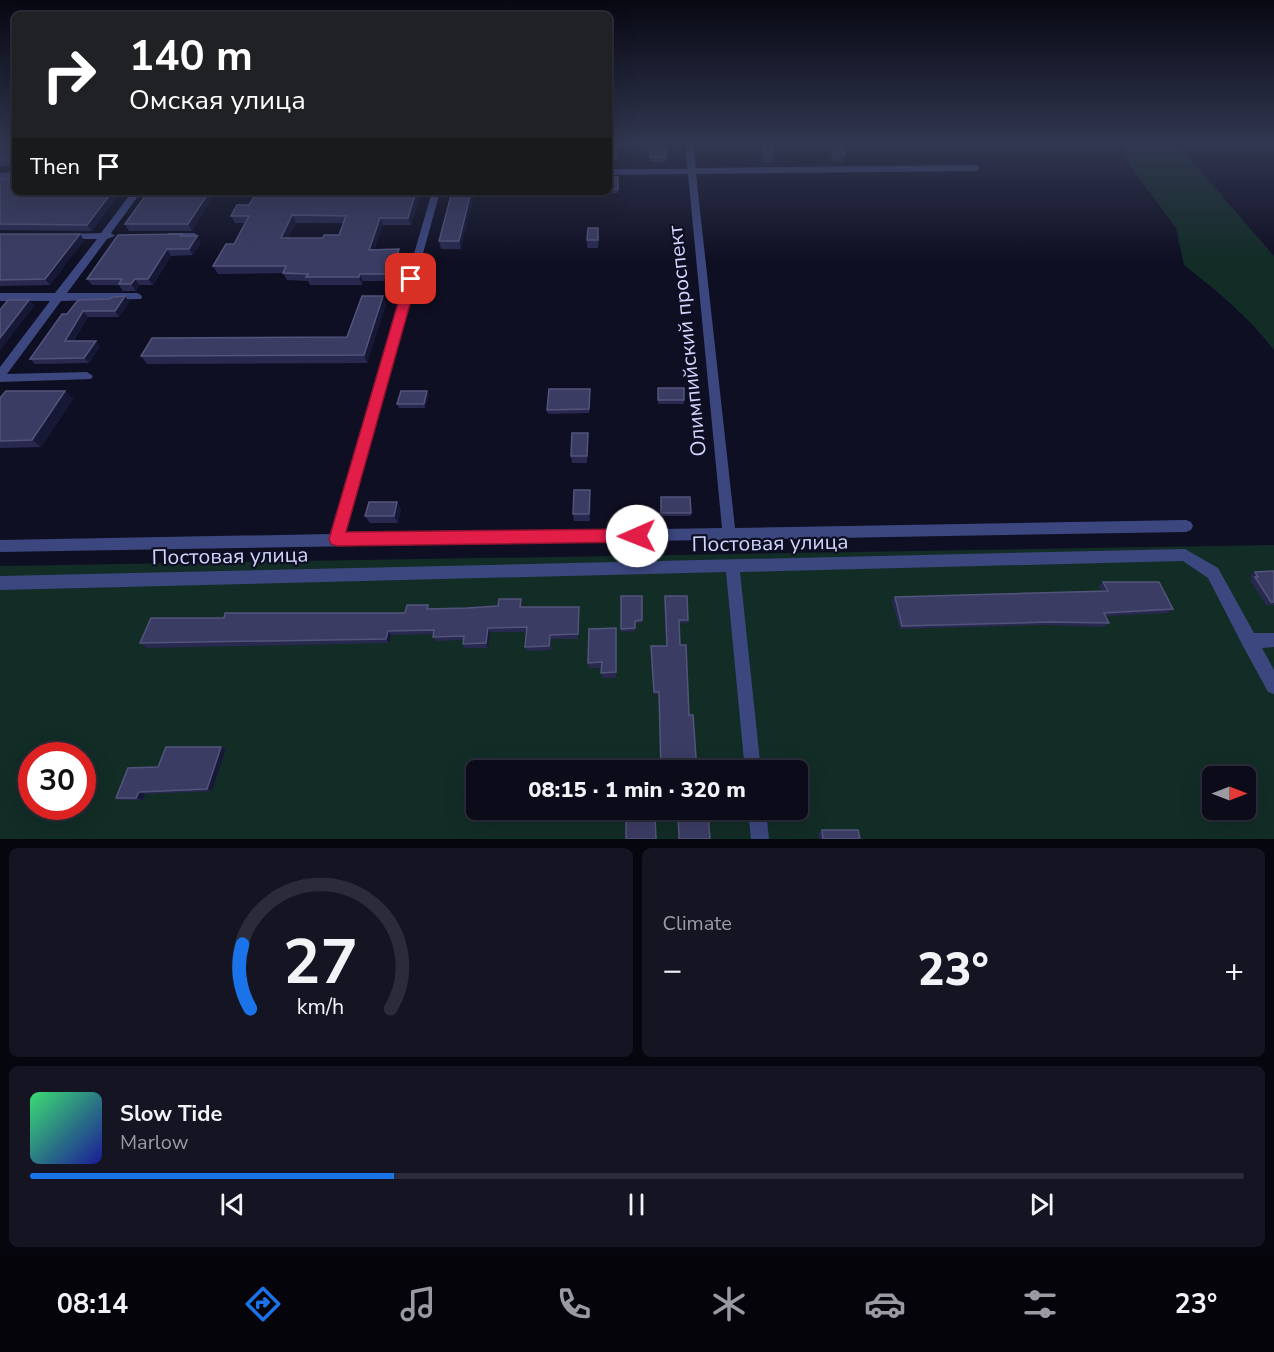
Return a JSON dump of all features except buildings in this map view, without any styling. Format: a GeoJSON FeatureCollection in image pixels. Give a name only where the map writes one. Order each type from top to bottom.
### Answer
{"type":"FeatureCollection","features":[{"type":"Feature","properties":{"kind":"street","name":"Олимпийский проспект"},"geometry":{"type":"LineString","coordinates":[[693,182],[729,534]]}},
{"type":"Feature","properties":{"kind":"street"},"geometry":{"type":"LineString","coordinates":[[0,376],[58,298],[110,236],[135,195]]}},
{"type":"Feature","properties":{"kind":"street"},"geometry":{"type":"LineString","coordinates":[[337,539],[435,195]]}},
{"type":"Feature","properties":{"kind":"street"},"geometry":{"type":"LineString","coordinates":[[58,236],[110,236]]}},
{"type":"Feature","properties":{"kind":"street"},"geometry":{"type":"LineString","coordinates":[[160,236],[194,236]]}},
{"type":"Feature","properties":{"kind":"street"},"geometry":{"type":"LineString","coordinates":[[0,297],[137,297]]}},
{"type":"Feature","properties":{"kind":"street"},"geometry":{"type":"LineString","coordinates":[[0,376],[87,376]]}},
{"type":"Feature","properties":{"kind":"street","name":"Постовая улица"},"geometry":{"type":"LineString","coordinates":[[0,546],[1186,526]]}},
{"type":"Feature","properties":{"kind":"street","name":"Постовая улица"},"geometry":{"type":"LineString","coordinates":[[0,583],[1185,555],[1213,573],[1248,641]]}},
{"type":"Feature","properties":{"kind":"street"},"geometry":{"type":"LineString","coordinates":[[732,565],[752,760]]}},
{"type":"Feature","properties":{"kind":"street"},"geometry":{"type":"LineString","coordinates":[[1274,640],[1248,641],[1274,686]]}},
{"type":"Feature","properties":{"kind":"street"},"geometry":{"type":"LineString","coordinates":[[758,820],[760,839]]}},
{"type":"Feature","properties":{"kind":"green space"},"geometry":{"type":"Polygon","coordinates":[[[1142,182],[1210,182],[1274,256],[1274,350],[1243,315],[1184,265],[1176,228],[1142,182]]]}},
{"type":"Feature","properties":{"kind":"green space"},"geometry":{"type":"Polygon","coordinates":[[[1274,545],[1274,839],[0,839],[0,566],[1274,545]]]}},
{"type":"Feature","properties":{"kind":"route"},"geometry":{"type":"LineString","coordinates":[[411,279],[337,539],[637,536]]}}]}
